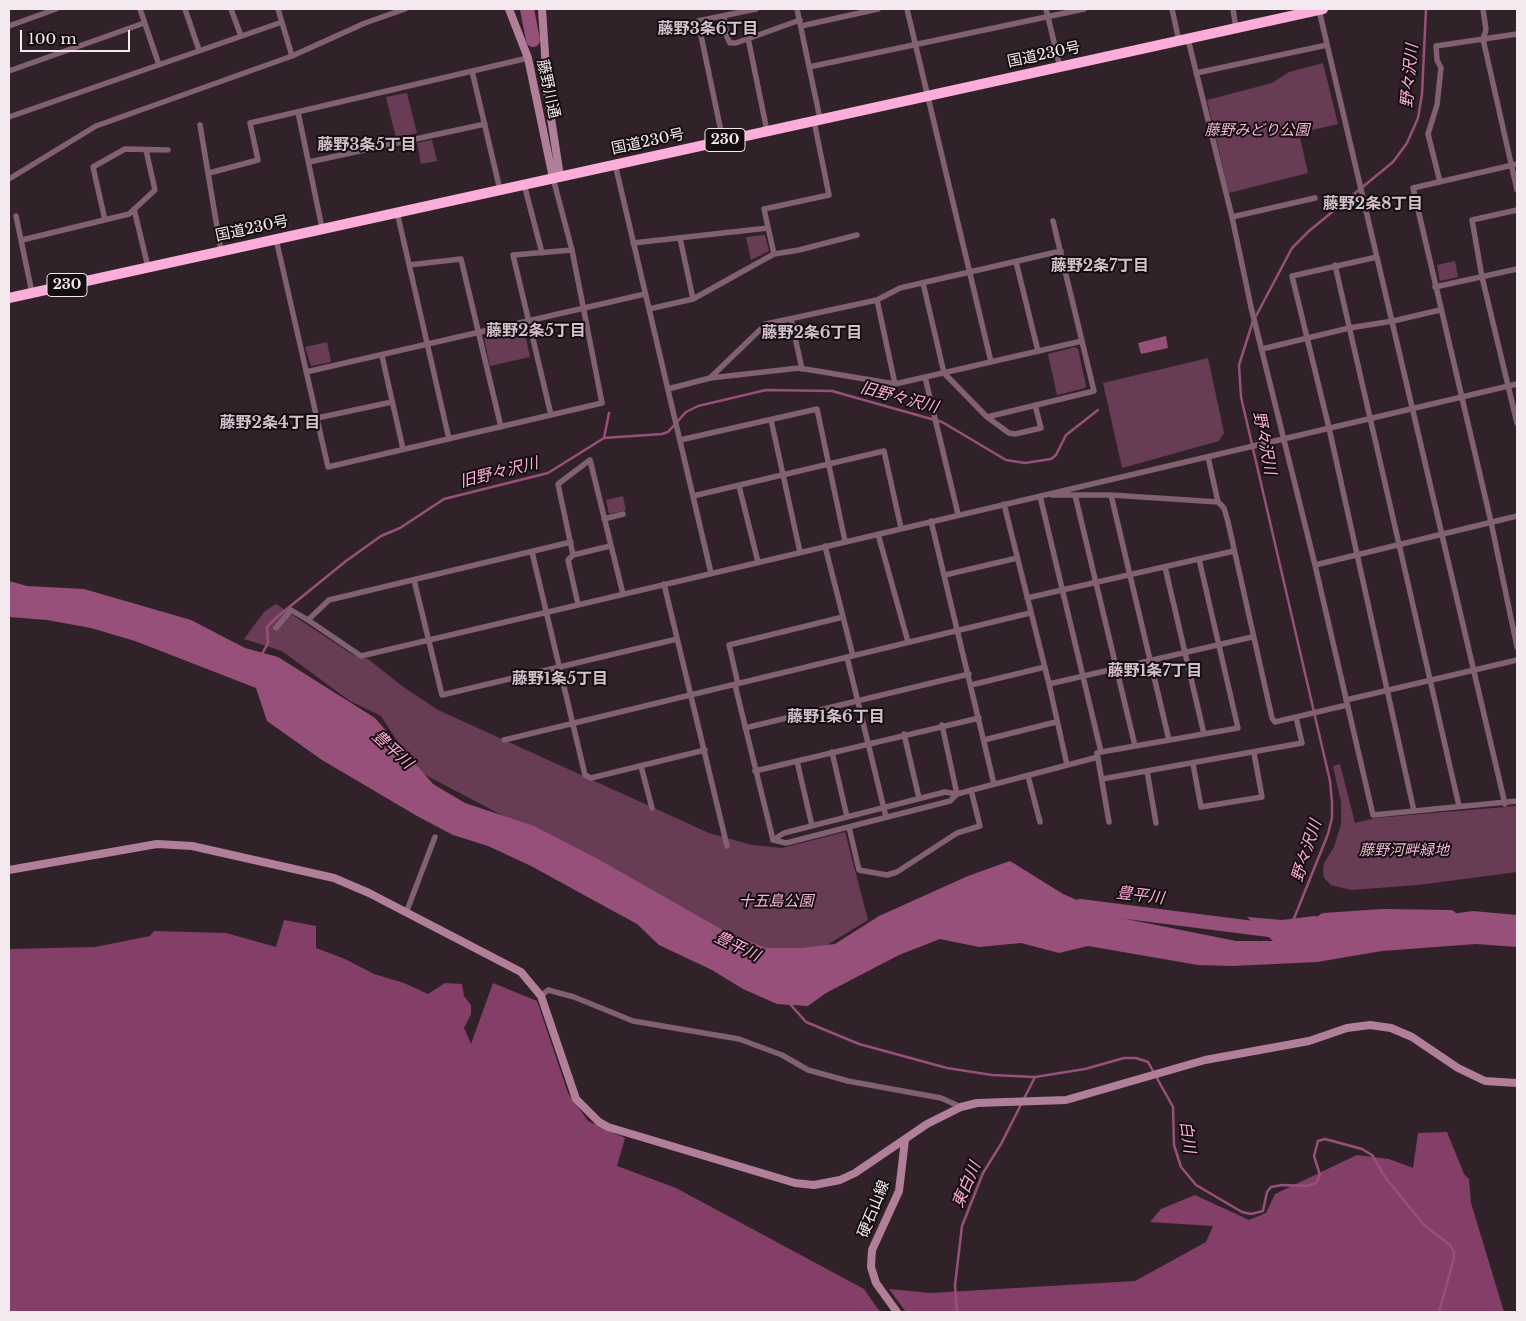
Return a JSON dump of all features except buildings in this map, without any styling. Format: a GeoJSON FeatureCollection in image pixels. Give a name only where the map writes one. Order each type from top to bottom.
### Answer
{"type":"FeatureCollection","features":[{"type":"Feature","properties":{"kind":"highway","name":"国道230号"},"geometry":{"type":"LineString","coordinates":[[9,298],[1236,29],[1299,12],[1321,9]]}},
{"type":"Feature","properties":{"kind":"street"},"geometry":{"type":"LineString","coordinates":[[9,26],[56,9]]}},
{"type":"Feature","properties":{"kind":"street"},"geometry":{"type":"LineString","coordinates":[[140,9],[159,65]]}},
{"type":"Feature","properties":{"kind":"street"},"geometry":{"type":"LineString","coordinates":[[185,9],[199,50]]}},
{"type":"Feature","properties":{"kind":"street"},"geometry":{"type":"LineString","coordinates":[[231,9],[241,36]]}},
{"type":"Feature","properties":{"kind":"street"},"geometry":{"type":"LineString","coordinates":[[278,9],[292,56]]}},
{"type":"Feature","properties":{"kind":"street"},"geometry":{"type":"LineString","coordinates":[[9,179],[96,126],[292,56],[365,23],[405,9]]}},
{"type":"Feature","properties":{"kind":"street","name":"藤野川通"},"geometry":{"type":"LineString","coordinates":[[509,9],[528,58],[556,177]]}},
{"type":"Feature","properties":{"kind":"street","name":"藤野川通"},"geometry":{"type":"LineString","coordinates":[[542,9],[556,177]]}},
{"type":"Feature","properties":{"kind":"street"},"geometry":{"type":"LineString","coordinates":[[723,141],[698,21],[756,9]]}},
{"type":"Feature","properties":{"kind":"street"},"geometry":{"type":"LineString","coordinates":[[774,254],[764,209],[829,195],[809,67],[797,9]]}},
{"type":"Feature","properties":{"kind":"street"},"geometry":{"type":"LineString","coordinates":[[724,16],[730,43],[736,44],[748,38],[800,23],[878,9]]}},
{"type":"Feature","properties":{"kind":"street"},"geometry":{"type":"LineString","coordinates":[[907,9],[991,362]]}},
{"type":"Feature","properties":{"kind":"street"},"geometry":{"type":"LineString","coordinates":[[1046,9],[1060,67]]}},
{"type":"Feature","properties":{"kind":"street"},"geometry":{"type":"LineString","coordinates":[[809,67],[1084,9]]}},
{"type":"Feature","properties":{"kind":"street"},"geometry":{"type":"LineString","coordinates":[[1172,9],[1196,73],[1232,217],[1251,307],[1316,566],[1373,815],[1459,806],[1505,804],[1517,801]]}},
{"type":"Feature","properties":{"kind":"street"},"geometry":{"type":"LineString","coordinates":[[1233,9],[1236,29]]}},
{"type":"Feature","properties":{"kind":"street"},"geometry":{"type":"LineString","coordinates":[[1321,9],[1327,45],[1444,535],[1505,804]]}},
{"type":"Feature","properties":{"kind":"street"},"geometry":{"type":"LineString","coordinates":[[1484,9],[1486,30],[1482,39],[1515,165],[1517,190]]}},
{"type":"Feature","properties":{"kind":"street"},"geometry":{"type":"LineString","coordinates":[[9,117],[282,22]]}},
{"type":"Feature","properties":{"kind":"street"},"geometry":{"type":"LineString","coordinates":[[9,71],[144,24]]}},
{"type":"Feature","properties":{"kind":"street"},"geometry":{"type":"LineString","coordinates":[[1440,182],[1428,134],[1437,105],[1441,68],[1437,60],[1436,46],[1517,34]]}},
{"type":"Feature","properties":{"kind":"street"},"geometry":{"type":"LineString","coordinates":[[748,38],[767,131]]}},
{"type":"Feature","properties":{"kind":"street"},"geometry":{"type":"LineString","coordinates":[[1196,73],[1327,45]]}},
{"type":"Feature","properties":{"kind":"street"},"geometry":{"type":"LineString","coordinates":[[209,173],[258,160],[250,122],[528,58]]}},
{"type":"Feature","properties":{"kind":"street"},"geometry":{"type":"LineString","coordinates":[[472,71],[500,190]]}},
{"type":"Feature","properties":{"kind":"street"},"geometry":{"type":"LineString","coordinates":[[298,112],[322,228]]}},
{"type":"Feature","properties":{"kind":"street"},"geometry":{"type":"LineString","coordinates":[[309,162],[485,124]]}},
{"type":"Feature","properties":{"kind":"street"},"geometry":{"type":"LineString","coordinates":[[200,126],[221,251]]}},
{"type":"Feature","properties":{"kind":"street"},"geometry":{"type":"LineString","coordinates":[[105,220],[93,167],[125,149],[168,150]]}},
{"type":"Feature","properties":{"kind":"street"},"geometry":{"type":"LineString","coordinates":[[22,240],[129,214],[155,190],[146,150]]}},
{"type":"Feature","properties":{"kind":"street"},"geometry":{"type":"LineString","coordinates":[[615,164],[711,572]]}},
{"type":"Feature","properties":{"kind":"street"},"geometry":{"type":"LineString","coordinates":[[1515,165],[1413,188],[1491,522],[1517,646]]}},
{"type":"Feature","properties":{"kind":"street"},"geometry":{"type":"LineString","coordinates":[[276,239],[328,467],[602,403],[556,177]]}},
{"type":"Feature","properties":{"kind":"street"},"geometry":{"type":"LineString","coordinates":[[524,184],[542,253]]}},
{"type":"Feature","properties":{"kind":"street"},"geometry":{"type":"LineString","coordinates":[[1232,217],[1315,198]]}},
{"type":"Feature","properties":{"kind":"street"},"geometry":{"type":"LineString","coordinates":[[134,209],[148,267]]}},
{"type":"Feature","properties":{"kind":"street"},"geometry":{"type":"LineString","coordinates":[[1517,210],[1472,220],[1482,277],[1517,422]]}},
{"type":"Feature","properties":{"kind":"street"},"geometry":{"type":"LineString","coordinates":[[397,212],[449,439]]}},
{"type":"Feature","properties":{"kind":"street"},"geometry":{"type":"LineString","coordinates":[[16,216],[32,293]]}},
{"type":"Feature","properties":{"kind":"street"},"geometry":{"type":"LineString","coordinates":[[987,417],[1094,391],[1053,221]]}},
{"type":"Feature","properties":{"kind":"street"},"geometry":{"type":"LineString","coordinates":[[634,243],[768,228]]}},
{"type":"Feature","properties":{"kind":"street"},"geometry":{"type":"LineString","coordinates":[[649,309],[693,299],[774,254],[799,250],[857,235]]}},
{"type":"Feature","properties":{"kind":"street"},"geometry":{"type":"LineString","coordinates":[[680,238],[693,299]]}},
{"type":"Feature","properties":{"kind":"street"},"geometry":{"type":"LineString","coordinates":[[551,415],[513,255],[572,250]]}},
{"type":"Feature","properties":{"kind":"street"},"geometry":{"type":"LineString","coordinates":[[710,378],[766,324],[877,300],[900,288],[1060,251]]}},
{"type":"Feature","properties":{"kind":"street"},"geometry":{"type":"LineString","coordinates":[[1377,256],[1292,276],[1414,811]]}},
{"type":"Feature","properties":{"kind":"street"},"geometry":{"type":"LineString","coordinates":[[409,265],[461,259],[501,427]]}},
{"type":"Feature","properties":{"kind":"street"},"geometry":{"type":"LineString","coordinates":[[1016,262],[1038,351]]}},
{"type":"Feature","properties":{"kind":"street"},"geometry":{"type":"LineString","coordinates":[[1336,266],[1459,806]]}},
{"type":"Feature","properties":{"kind":"street"},"geometry":{"type":"LineString","coordinates":[[1435,287],[1517,269]]}},
{"type":"Feature","properties":{"kind":"street"},"geometry":{"type":"LineString","coordinates":[[923,282],[944,373],[987,417],[1009,433],[1015,434],[1041,428],[1035,405]]}},
{"type":"Feature","properties":{"kind":"street"},"geometry":{"type":"LineString","coordinates":[[306,372],[645,294]]}},
{"type":"Feature","properties":{"kind":"street"},"geometry":{"type":"LineString","coordinates":[[877,300],[894,384]]}},
{"type":"Feature","properties":{"kind":"street"},"geometry":{"type":"LineString","coordinates":[[1262,348],[1440,310]]}},
{"type":"Feature","properties":{"kind":"street"},"geometry":{"type":"LineString","coordinates":[[792,319],[802,369]]}},
{"type":"Feature","properties":{"kind":"street"},"geometry":{"type":"LineString","coordinates":[[668,389],[710,378],[802,369],[894,384],[1082,341]]}},
{"type":"Feature","properties":{"kind":"street"},"geometry":{"type":"LineString","coordinates":[[382,356],[403,449]]}},
{"type":"Feature","properties":{"kind":"street"},"geometry":{"type":"LineString","coordinates":[[925,377],[936,416],[958,514]]}},
{"type":"Feature","properties":{"kind":"street"},"geometry":{"type":"LineString","coordinates":[[276,628],[291,610],[361,656],[711,572],[1517,384]]}},
{"type":"Feature","properties":{"kind":"street"},"geometry":{"type":"LineString","coordinates":[[317,418],[392,402]]}},
{"type":"Feature","properties":{"kind":"street"},"geometry":{"type":"LineString","coordinates":[[680,440],[817,410],[845,541]]}},
{"type":"Feature","properties":{"kind":"street"},"geometry":{"type":"LineString","coordinates":[[771,420],[800,552]]}},
{"type":"Feature","properties":{"kind":"street"},"geometry":{"type":"LineString","coordinates":[[693,496],[884,451],[901,528]]}},
{"type":"Feature","properties":{"kind":"street"},"geometry":{"type":"LineString","coordinates":[[1208,457],[1218,502],[1224,508],[1226,515],[1252,637],[1272,718],[1275,722],[1320,712],[1386,691],[1517,660]]}},
{"type":"Feature","properties":{"kind":"street"},"geometry":{"type":"LineString","coordinates":[[574,555],[558,484],[590,460],[623,594]]}},
{"type":"Feature","properties":{"kind":"street"},"geometry":{"type":"LineString","coordinates":[[739,486],[758,562]]}},
{"type":"Feature","properties":{"kind":"street"},"geometry":{"type":"LineString","coordinates":[[1075,495],[1135,746]]}},
{"type":"Feature","properties":{"kind":"street"},"geometry":{"type":"LineString","coordinates":[[1040,496],[1111,495],[1218,502]]}},
{"type":"Feature","properties":{"kind":"street"},"geometry":{"type":"LineString","coordinates":[[1111,495],[1169,740]]}},
{"type":"Feature","properties":{"kind":"street"},"geometry":{"type":"LineString","coordinates":[[1040,496],[1083,676],[1099,754],[1110,822]]}},
{"type":"Feature","properties":{"kind":"street"},"geometry":{"type":"LineString","coordinates":[[1004,504],[1045,667],[1067,765]]}},
{"type":"Feature","properties":{"kind":"street"},"geometry":{"type":"LineString","coordinates":[[604,519],[623,514]]}},
{"type":"Feature","properties":{"kind":"street"},"geometry":{"type":"LineString","coordinates":[[1316,566],[1517,516]]}},
{"type":"Feature","properties":{"kind":"street"},"geometry":{"type":"LineString","coordinates":[[931,521],[994,784]]}},
{"type":"Feature","properties":{"kind":"street"},"geometry":{"type":"LineString","coordinates":[[878,534],[908,642]]}},
{"type":"Feature","properties":{"kind":"street"},"geometry":{"type":"LineString","coordinates":[[308,620],[329,600],[571,542]]}},
{"type":"Feature","properties":{"kind":"street"},"geometry":{"type":"LineString","coordinates":[[578,604],[568,560],[574,555],[610,546]]}},
{"type":"Feature","properties":{"kind":"street"},"geometry":{"type":"LineString","coordinates":[[825,546],[843,617],[857,700],[886,817]]}},
{"type":"Feature","properties":{"kind":"street"},"geometry":{"type":"LineString","coordinates":[[1027,598],[1234,551]]}},
{"type":"Feature","properties":{"kind":"street"},"geometry":{"type":"LineString","coordinates":[[532,552],[585,775],[591,778],[705,750]]}},
{"type":"Feature","properties":{"kind":"street"},"geometry":{"type":"LineString","coordinates":[[945,575],[1017,558]]}},
{"type":"Feature","properties":{"kind":"street"},"geometry":{"type":"LineString","coordinates":[[773,840],[784,833],[945,792],[957,794],[1028,776],[1099,754],[1238,728],[1199,559]]}},
{"type":"Feature","properties":{"kind":"street"},"geometry":{"type":"LineString","coordinates":[[1165,567],[1204,734]]}},
{"type":"Feature","properties":{"kind":"street"},"geometry":{"type":"LineString","coordinates":[[414,580],[442,695],[677,639]]}},
{"type":"Feature","properties":{"kind":"street"},"geometry":{"type":"LineString","coordinates":[[664,584],[727,846]]}},
{"type":"Feature","properties":{"kind":"street"},"geometry":{"type":"LineString","coordinates":[[504,740],[1030,612]]}},
{"type":"Feature","properties":{"kind":"street"},"geometry":{"type":"LineString","coordinates":[[773,840],[745,728],[729,644],[843,617]]}},
{"type":"Feature","properties":{"kind":"street"},"geometry":{"type":"LineString","coordinates":[[1049,684],[1252,637]]}},
{"type":"Feature","properties":{"kind":"street"},"geometry":{"type":"LineString","coordinates":[[971,685],[1045,667]]}},
{"type":"Feature","properties":{"kind":"street"},"geometry":{"type":"LineString","coordinates":[[745,728],[969,674]]}},
{"type":"Feature","properties":{"kind":"street"},"geometry":{"type":"LineString","coordinates":[[1102,778],[1302,744],[1298,716]]}},
{"type":"Feature","properties":{"kind":"street"},"geometry":{"type":"LineString","coordinates":[[756,771],[904,734],[979,718]]}},
{"type":"Feature","properties":{"kind":"street"},"geometry":{"type":"LineString","coordinates":[[984,740],[1056,722]]}},
{"type":"Feature","properties":{"kind":"street"},"geometry":{"type":"LineString","coordinates":[[942,726],[957,794]]}},
{"type":"Feature","properties":{"kind":"street"},"geometry":{"type":"LineString","coordinates":[[904,734],[919,798]]}},
{"type":"Feature","properties":{"kind":"street"},"geometry":{"type":"LineString","coordinates":[[832,752],[847,817]]}},
{"type":"Feature","properties":{"kind":"street"},"geometry":{"type":"LineString","coordinates":[[1193,764],[1201,807],[1262,797],[1254,753]]}},
{"type":"Feature","properties":{"kind":"street"},"geometry":{"type":"LineString","coordinates":[[796,761],[812,826]]}},
{"type":"Feature","properties":{"kind":"street"},"geometry":{"type":"LineString","coordinates":[[641,766],[652,808]]}},
{"type":"Feature","properties":{"kind":"street"},"geometry":{"type":"LineString","coordinates":[[1147,771],[1156,823]]}},
{"type":"Feature","properties":{"kind":"street"},"geometry":{"type":"LineString","coordinates":[[1028,776],[1040,822]]}},
{"type":"Feature","properties":{"kind":"street"},"geometry":{"type":"LineString","coordinates":[[849,827],[859,870],[887,876],[897,872],[957,833],[980,826],[970,790]]}},
{"type":"Feature","properties":{"kind":"street"},"geometry":{"type":"LineString","coordinates":[[773,840],[786,844],[950,801],[957,794]]}},
{"type":"Feature","properties":{"kind":"street"},"geometry":{"type":"LineString","coordinates":[[406,913],[435,837]]}},
{"type":"Feature","properties":{"kind":"street"},"geometry":{"type":"LineString","coordinates":[[9,870],[157,844],[192,846],[334,878],[368,893],[521,972],[541,996],[576,1099],[589,1114],[608,1127],[795,1183],[814,1185],[831,1183],[855,1173],[926,1124],[961,1107],[978,1103],[1066,1100],[1081,1097],[1206,1060],[1309,1041],[1347,1028],[1370,1025],[1391,1028],[1412,1037],[1458,1068],[1484,1081],[1517,1083]]}},
{"type":"Feature","properties":{"kind":"street"},"geometry":{"type":"LineString","coordinates":[[541,996],[548,990],[574,997],[633,1021],[739,1039],[782,1055],[808,1070],[848,1081],[941,1098],[961,1107]]}},
{"type":"Feature","properties":{"kind":"street","name":"硬石山線"},"geometry":{"type":"LineString","coordinates":[[897,1312],[876,1283],[871,1267],[872,1250],[899,1190],[904,1140]]}},
{"type":"Feature","properties":{"kind":"green space","name":"藤野みどり公園"},"geometry":{"type":"Polygon","coordinates":[[[1323,63],[1338,124],[1299,133],[1308,173],[1229,193],[1207,100],[1272,83],[1289,72],[1323,63]]]}},
{"type":"Feature","properties":{"kind":"green space"},"geometry":{"type":"Polygon","coordinates":[[[407,93],[417,133],[396,138],[386,97],[407,93]]]}},
{"type":"Feature","properties":{"kind":"green space"},"geometry":{"type":"Polygon","coordinates":[[[432,140],[437,161],[421,164],[417,143],[432,140]]]}},
{"type":"Feature","properties":{"kind":"green space"},"geometry":{"type":"Polygon","coordinates":[[[765,235],[769,251],[751,260],[746,237],[765,235]]]}},
{"type":"Feature","properties":{"kind":"green space"},"geometry":{"type":"Polygon","coordinates":[[[1455,261],[1458,277],[1440,281],[1437,265],[1455,261]]]}},
{"type":"Feature","properties":{"kind":"green space"},"geometry":{"type":"Polygon","coordinates":[[[524,329],[530,357],[490,366],[484,338],[524,329]]]}},
{"type":"Feature","properties":{"kind":"green space"},"geometry":{"type":"Polygon","coordinates":[[[327,342],[331,362],[311,366],[305,347],[327,342]]]}},
{"type":"Feature","properties":{"kind":"green space"},"geometry":{"type":"Polygon","coordinates":[[[1075,347],[1078,349],[1086,386],[1085,388],[1057,395],[1048,354],[1075,347]]]}},
{"type":"Feature","properties":{"kind":"green space"},"geometry":{"type":"Polygon","coordinates":[[[1208,358],[1224,433],[1219,441],[1122,468],[1103,383],[1208,358]]]}},
{"type":"Feature","properties":{"kind":"green space"},"geometry":{"type":"Polygon","coordinates":[[[623,496],[626,510],[609,514],[606,500],[623,496]]]}},
{"type":"Feature","properties":{"kind":"green space","name":"十五島公園"},"geometry":{"type":"Polygon","coordinates":[[[276,604],[353,655],[368,659],[402,686],[438,710],[709,833],[752,845],[782,848],[845,832],[868,920],[827,945],[793,958],[761,957],[553,842],[416,770],[381,716],[350,701],[282,651],[244,639],[264,612],[276,604]]]}},
{"type":"Feature","properties":{"kind":"green space","name":"藤野河畔緑地"},"geometry":{"type":"Polygon","coordinates":[[[1340,764],[1355,823],[1375,818],[1517,806],[1517,872],[1418,885],[1351,890],[1331,885],[1324,878],[1323,869],[1324,863],[1334,847],[1341,824],[1341,802],[1333,766],[1340,764]]]}},
{"type":"Feature","properties":{"kind":"shaded area"},"geometry":{"type":"Polygon","coordinates":[[[284,920],[316,926],[316,948],[345,959],[374,974],[404,983],[428,994],[445,983],[462,984],[464,996],[471,1005],[471,1014],[464,1028],[471,1044],[493,983],[537,1001],[568,1093],[588,1121],[625,1138],[617,1166],[676,1188],[864,1289],[880,1312],[9,1312],[9,949],[95,947],[150,936],[154,931],[226,933],[276,947],[284,920]]]}},
{"type":"Feature","properties":{"kind":"shaded area"},"geometry":{"type":"Polygon","coordinates":[[[1447,1132],[1464,1174],[1469,1179],[1471,1203],[1504,1312],[906,1312],[889,1289],[930,1293],[1135,1281],[1206,1242],[1213,1226],[1150,1222],[1161,1209],[1195,1195],[1249,1220],[1266,1213],[1275,1194],[1357,1155],[1389,1159],[1413,1168],[1418,1133],[1447,1132]]]}},
{"type":"Feature","properties":{"kind":"water"},"geometry":{"type":"Polygon","coordinates":[[[1166,336],[1168,348],[1141,354],[1138,343],[1166,336]]]}},
{"type":"Feature","properties":{"kind":"water"},"geometry":{"type":"Polygon","coordinates":[[[9,581],[27,586],[84,589],[191,620],[245,648],[278,657],[375,718],[433,784],[465,803],[534,826],[596,858],[728,933],[766,948],[802,948],[835,944],[879,916],[968,876],[1010,861],[1063,894],[1116,917],[1236,941],[1273,941],[1247,917],[1282,920],[1314,916],[1384,923],[1473,911],[1517,915],[1517,947],[1476,944],[1382,951],[1317,962],[1232,966],[1198,965],[1088,946],[1059,953],[1021,943],[979,947],[940,939],[899,955],[826,993],[808,1006],[777,1004],[743,989],[712,970],[659,945],[637,924],[531,866],[488,846],[453,835],[322,760],[267,721],[256,688],[135,641],[91,628],[47,620],[9,617],[9,581]]]}},
{"type":"Feature","properties":{"kind":"waterway"},"geometry":{"type":"LineString","coordinates":[[527,9],[533,40]]}},
{"type":"Feature","properties":{"kind":"waterway","name":"野々沢川"},"geometry":{"type":"LineString","coordinates":[[1256,316],[1292,248],[1309,231],[1393,162],[1407,143],[1418,118],[1422,94],[1426,9]]}},
{"type":"Feature","properties":{"kind":"waterway","name":"野々沢川"},"geometry":{"type":"LineString","coordinates":[[1253,321],[1239,365],[1241,397],[1330,781],[1332,802],[1332,818],[1328,834],[1293,921]]}},
{"type":"Feature","properties":{"kind":"waterway","name":"旧野々沢川"},"geometry":{"type":"LineString","coordinates":[[262,654],[268,643],[267,627],[277,617],[346,561],[381,536],[400,528],[444,499],[548,473],[604,438],[668,432],[686,412],[698,406],[766,390],[832,391],[942,422],[1006,460],[1025,463],[1051,459],[1056,455],[1066,435],[1098,410]]}},
{"type":"Feature","properties":{"kind":"waterway"},"geometry":{"type":"LineString","coordinates":[[604,438],[609,413]]}},
{"type":"Feature","properties":{"kind":"waterway","name":"豊平川"},"geometry":{"type":"LineString","coordinates":[[1080,906],[1277,931]]}},
{"type":"Feature","properties":{"kind":"waterway","name":"豊平川"},"geometry":{"type":"LineString","coordinates":[[1324,920],[1382,916],[1450,917]]}},
{"type":"Feature","properties":{"kind":"waterway","name":"白川"},"geometry":{"type":"LineString","coordinates":[[790,1004],[806,1022],[859,1044],[947,1068],[992,1075],[1035,1077],[1085,1069],[1124,1058],[1136,1058],[1148,1062],[1173,1107],[1174,1145],[1181,1167],[1196,1185],[1242,1212],[1251,1214],[1263,1211],[1267,1192],[1271,1187],[1282,1185],[1306,1186],[1316,1183],[1320,1175],[1314,1156],[1318,1141],[1325,1139],[1362,1149],[1372,1155],[1385,1177],[1423,1224],[1450,1245],[1454,1252],[1439,1312]]}},
{"type":"Feature","properties":{"kind":"waterway","name":"東白川"},"geometry":{"type":"LineString","coordinates":[[957,1312],[955,1285],[962,1226],[983,1173],[1001,1144],[1035,1077]]}},
{"type":"Feature","properties":{"kind":"district","name":"藤野3条6丁目"},"geometry":{"type":"Point","coordinates":[708,29]}},
{"type":"Feature","properties":{"kind":"district","name":"藤野3条5丁目"},"geometry":{"type":"Point","coordinates":[367,145]}},
{"type":"Feature","properties":{"kind":"district","name":"藤野2条8丁目"},"geometry":{"type":"Point","coordinates":[1373,204]}},
{"type":"Feature","properties":{"kind":"district","name":"藤野2条7丁目"},"geometry":{"type":"Point","coordinates":[1100,266]}},
{"type":"Feature","properties":{"kind":"district","name":"藤野2条5丁目"},"geometry":{"type":"Point","coordinates":[536,331]}},
{"type":"Feature","properties":{"kind":"district","name":"藤野2条6丁目"},"geometry":{"type":"Point","coordinates":[812,333]}},
{"type":"Feature","properties":{"kind":"district","name":"藤野2条4丁目"},"geometry":{"type":"Point","coordinates":[270,423]}},
{"type":"Feature","properties":{"kind":"district","name":"藤野1条7丁目"},"geometry":{"type":"Point","coordinates":[1155,671]}},
{"type":"Feature","properties":{"kind":"district","name":"藤野1条5丁目"},"geometry":{"type":"Point","coordinates":[560,679]}},
{"type":"Feature","properties":{"kind":"district","name":"藤野1条6丁目"},"geometry":{"type":"Point","coordinates":[836,717]}}]}
